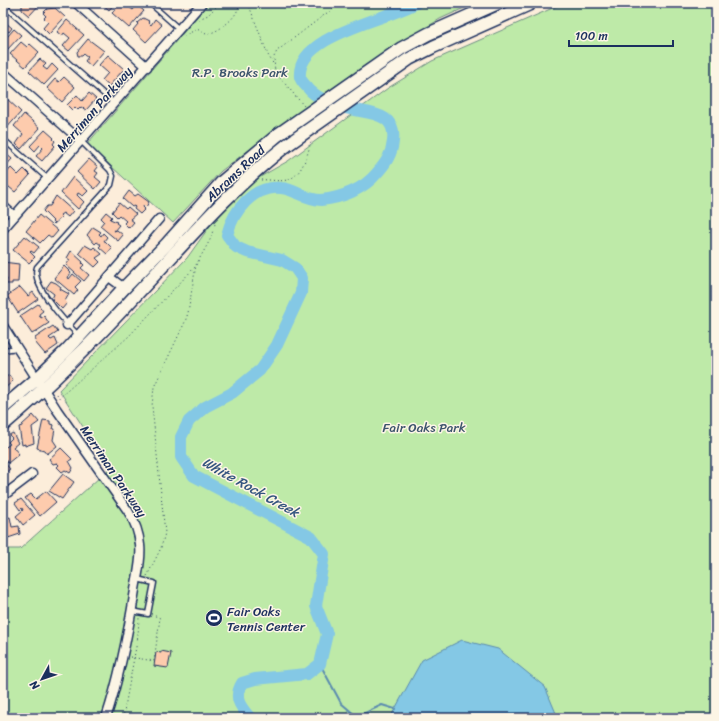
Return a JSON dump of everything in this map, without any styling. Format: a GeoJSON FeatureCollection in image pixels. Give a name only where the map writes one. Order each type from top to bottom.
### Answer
{"type":"FeatureCollection","features":[{"type":"Feature","properties":{"kind":"main road","name":"Abrams Road"},"geometry":{"type":"LineString","coordinates":[[3,408],[38,378],[80,336],[124,288],[166,246],[223,181],[279,134],[402,48],[428,34],[498,3]]}},
{"type":"Feature","properties":{"kind":"main road","name":"Abrams Road"},"geometry":{"type":"LineString","coordinates":[[3,425],[50,391],[234,190],[287,145],[409,59],[532,3]]}},
{"type":"Feature","properties":{"kind":"main road"},"geometry":{"type":"LineString","coordinates":[[124,288],[135,297]]}},
{"type":"Feature","properties":{"kind":"street"},"geometry":{"type":"LineString","coordinates":[[76,3],[147,67]]}},
{"type":"Feature","properties":{"kind":"street","name":"Merriman Parkway"},"geometry":{"type":"LineString","coordinates":[[3,229],[202,3]]}},
{"type":"Feature","properties":{"kind":"street"},"geometry":{"type":"LineString","coordinates":[[3,72],[81,141]]}},
{"type":"Feature","properties":{"kind":"street"},"geometry":{"type":"LineString","coordinates":[[3,206],[14,216]]}},
{"type":"Feature","properties":{"kind":"street"},"geometry":{"type":"LineString","coordinates":[[67,325],[159,219]]}},
{"type":"Feature","properties":{"kind":"street"},"geometry":{"type":"LineString","coordinates":[[109,277],[124,288]]}},
{"type":"Feature","properties":{"kind":"street","name":"Merriman Parkway"},"geometry":{"type":"LineString","coordinates":[[3,326],[38,378],[50,391],[57,410],[87,450],[135,523],[140,547],[140,580],[135,612],[123,656],[120,674],[106,718]]}},
{"type":"Feature","properties":{"kind":"street"},"geometry":{"type":"LineString","coordinates":[[3,496],[32,474]]}},
{"type":"Feature","properties":{"kind":"lane"},"geometry":{"type":"LineString","coordinates":[[150,3],[179,29]]}},
{"type":"Feature","properties":{"kind":"lane"},"geometry":{"type":"LineString","coordinates":[[3,5],[114,104]]}},
{"type":"Feature","properties":{"kind":"lane"},"geometry":{"type":"LineString","coordinates":[[3,139],[48,179]]}},
{"type":"Feature","properties":{"kind":"lane"},"geometry":{"type":"LineString","coordinates":[[80,336],[67,325],[38,283],[35,272],[37,267],[112,185],[113,176],[110,170],[81,141]]}},
{"type":"Feature","properties":{"kind":"lane"},"geometry":{"type":"LineString","coordinates":[[3,350],[18,348]]}},
{"type":"Feature","properties":{"kind":"lane"},"geometry":{"type":"LineString","coordinates":[[135,612],[148,614],[154,583],[140,580]]}},
{"type":"Feature","properties":{"kind":"path"},"geometry":{"type":"LineString","coordinates":[[200,18],[208,15],[220,3]]}},
{"type":"Feature","properties":{"kind":"path"},"geometry":{"type":"LineString","coordinates":[[188,31],[184,36],[197,29],[204,34],[212,33],[234,18],[239,10],[239,3]]}},
{"type":"Feature","properties":{"kind":"path"},"geometry":{"type":"LineString","coordinates":[[248,3],[278,77],[306,108]]}},
{"type":"Feature","properties":{"kind":"path"},"geometry":{"type":"LineString","coordinates":[[274,65],[274,57],[277,51],[340,3]]}},
{"type":"Feature","properties":{"kind":"path"},"geometry":{"type":"LineString","coordinates":[[197,20],[202,16]]}},
{"type":"Feature","properties":{"kind":"path"},"geometry":{"type":"LineString","coordinates":[[257,181],[286,180],[294,177],[301,169],[312,138]]}},
{"type":"Feature","properties":{"kind":"path"},"geometry":{"type":"LineString","coordinates":[[50,391],[59,398],[128,337],[196,265],[210,240],[216,220]]}},
{"type":"Feature","properties":{"kind":"path"},"geometry":{"type":"LineString","coordinates":[[140,580],[161,548],[165,533],[153,396],[159,376],[188,313],[196,265]]}},
{"type":"Feature","properties":{"kind":"path"},"geometry":{"type":"LineString","coordinates":[[124,718],[138,636],[135,612]]}},
{"type":"Feature","properties":{"kind":"path"},"geometry":{"type":"LineString","coordinates":[[123,656],[154,661],[160,618],[148,614]]}},
{"type":"Feature","properties":{"kind":"green space","name":"R.P. Brooks Park"},"geometry":{"type":"Polygon","coordinates":[[[209,3],[475,3],[440,19],[367,64],[310,104],[221,171],[173,223],[87,144],[209,3]]]}},
{"type":"Feature","properties":{"kind":"green space","name":"Fair Oaks Park"},"geometry":{"type":"Polygon","coordinates":[[[564,3],[709,3],[711,7],[716,4],[716,718],[3,718],[3,549],[20,549],[110,468],[59,390],[187,258],[224,206],[260,177],[288,161],[388,88],[432,61],[564,3]]]}},
{"type":"Feature","properties":{"kind":"water"},"geometry":{"type":"Polygon","coordinates":[[[462,640],[498,649],[545,687],[558,718],[390,718],[422,660],[462,640]]]}},
{"type":"Feature","properties":{"kind":"building"},"geometry":{"type":"Polygon","coordinates":[[[22,3],[41,3],[29,16],[22,10],[22,3]]]}},
{"type":"Feature","properties":{"kind":"building"},"geometry":{"type":"Polygon","coordinates":[[[101,3],[115,3],[109,10],[101,3]]]}},
{"type":"Feature","properties":{"kind":"building"},"geometry":{"type":"Polygon","coordinates":[[[121,3],[124,3],[133,10],[137,5],[144,11],[129,28],[112,13],[121,3]]]}},
{"type":"Feature","properties":{"kind":"building"},"geometry":{"type":"Polygon","coordinates":[[[55,8],[65,17],[49,34],[43,28],[48,22],[44,18],[46,16],[43,13],[47,9],[55,8]]]}},
{"type":"Feature","properties":{"kind":"building"},"geometry":{"type":"Polygon","coordinates":[[[143,18],[149,21],[148,22],[151,25],[155,19],[162,25],[146,42],[133,30],[138,24],[137,23],[143,18]]]}},
{"type":"Feature","properties":{"kind":"building"},"geometry":{"type":"Polygon","coordinates":[[[67,20],[84,35],[69,51],[63,46],[70,38],[64,33],[62,36],[57,32],[67,20]]]}},
{"type":"Feature","properties":{"kind":"building"},"geometry":{"type":"Polygon","coordinates":[[[5,22],[12,28],[9,32],[6,30],[3,33],[3,23],[5,22]]]}},
{"type":"Feature","properties":{"kind":"building"},"geometry":{"type":"Polygon","coordinates":[[[14,29],[21,35],[6,51],[3,48],[3,33],[7,37],[14,29]]]}},
{"type":"Feature","properties":{"kind":"building"},"geometry":{"type":"Polygon","coordinates":[[[88,39],[104,51],[91,66],[85,61],[88,57],[84,54],[82,56],[78,56],[77,52],[88,39]]]}},
{"type":"Feature","properties":{"kind":"building"},"geometry":{"type":"Polygon","coordinates":[[[21,42],[27,47],[30,44],[39,52],[25,67],[10,54],[21,42]]]}},
{"type":"Feature","properties":{"kind":"building"},"geometry":{"type":"Polygon","coordinates":[[[108,55],[124,69],[109,86],[102,80],[108,73],[99,65],[108,55]]]}},
{"type":"Feature","properties":{"kind":"building"},"geometry":{"type":"Polygon","coordinates":[[[40,59],[46,64],[43,67],[47,70],[52,64],[58,70],[44,85],[29,71],[40,59]]]}},
{"type":"Feature","properties":{"kind":"building"},"geometry":{"type":"Polygon","coordinates":[[[64,77],[75,87],[62,102],[47,88],[55,79],[59,82],[64,77]]]}},
{"type":"Feature","properties":{"kind":"building"},"geometry":{"type":"Polygon","coordinates":[[[89,93],[96,99],[86,110],[81,107],[78,110],[75,107],[72,110],[67,105],[77,95],[82,101],[89,93]]]}},
{"type":"Feature","properties":{"kind":"building"},"geometry":{"type":"Polygon","coordinates":[[[5,97],[21,112],[5,130],[3,128],[3,99],[5,97]]]}},
{"type":"Feature","properties":{"kind":"building"},"geometry":{"type":"Polygon","coordinates":[[[24,114],[40,128],[21,149],[16,144],[23,134],[14,126],[24,114]]]}},
{"type":"Feature","properties":{"kind":"building"},"geometry":{"type":"Polygon","coordinates":[[[45,130],[54,138],[53,139],[55,141],[53,144],[55,146],[42,161],[36,156],[43,148],[40,145],[35,151],[30,146],[45,130]]]}},
{"type":"Feature","properties":{"kind":"building"},"geometry":{"type":"Polygon","coordinates":[[[5,153],[12,159],[3,169],[3,155],[5,153]]]}},
{"type":"Feature","properties":{"kind":"building"},"geometry":{"type":"Polygon","coordinates":[[[89,159],[98,167],[95,171],[98,173],[95,177],[101,182],[95,189],[77,172],[89,159]]]}},
{"type":"Feature","properties":{"kind":"building"},"geometry":{"type":"Polygon","coordinates":[[[11,168],[18,175],[24,169],[30,175],[15,192],[3,182],[3,177],[11,168]]]}},
{"type":"Feature","properties":{"kind":"building"},"geometry":{"type":"Polygon","coordinates":[[[73,177],[88,191],[83,196],[78,193],[77,195],[84,202],[78,209],[61,193],[73,177]]]}},
{"type":"Feature","properties":{"kind":"building"},"geometry":{"type":"Polygon","coordinates":[[[129,191],[135,196],[138,194],[149,202],[146,207],[144,205],[143,207],[145,209],[140,214],[134,209],[134,206],[132,207],[123,199],[129,191]]]}},
{"type":"Feature","properties":{"kind":"building"},"geometry":{"type":"Polygon","coordinates":[[[56,196],[73,211],[68,217],[63,213],[60,215],[62,217],[54,224],[43,211],[47,206],[50,206],[56,196]]]}},
{"type":"Feature","properties":{"kind":"building"},"geometry":{"type":"Polygon","coordinates":[[[119,203],[126,209],[128,207],[136,214],[130,219],[134,222],[129,228],[124,223],[126,221],[119,215],[117,217],[112,212],[119,203]]]}},
{"type":"Feature","properties":{"kind":"building"},"geometry":{"type":"Polygon","coordinates":[[[106,212],[112,217],[110,219],[117,222],[116,223],[119,225],[114,231],[117,230],[123,235],[118,241],[100,226],[104,221],[101,218],[106,212]]]}},
{"type":"Feature","properties":{"kind":"building"},"geometry":{"type":"Polygon","coordinates":[[[39,215],[58,231],[52,238],[48,235],[40,243],[26,231],[39,215]]]}},
{"type":"Feature","properties":{"kind":"building"},"geometry":{"type":"Polygon","coordinates":[[[93,227],[101,232],[99,234],[101,236],[103,233],[107,237],[104,241],[112,248],[107,254],[99,247],[101,245],[97,242],[95,244],[87,235],[93,227]]]}},
{"type":"Feature","properties":{"kind":"building"},"geometry":{"type":"Polygon","coordinates":[[[25,236],[39,247],[34,253],[31,251],[30,252],[35,257],[29,263],[13,250],[25,236]]]}},
{"type":"Feature","properties":{"kind":"building"},"geometry":{"type":"Polygon","coordinates":[[[85,245],[92,249],[94,247],[102,254],[96,258],[100,262],[95,267],[79,253],[85,245]]]}},
{"type":"Feature","properties":{"kind":"building"},"geometry":{"type":"Polygon","coordinates":[[[71,251],[83,262],[82,263],[84,265],[81,268],[89,275],[84,281],[66,265],[70,260],[67,258],[71,251]]]}},
{"type":"Feature","properties":{"kind":"building"},"geometry":{"type":"Polygon","coordinates":[[[3,262],[19,264],[18,282],[6,284],[7,279],[3,276],[3,262]]]}},
{"type":"Feature","properties":{"kind":"building"},"geometry":{"type":"Polygon","coordinates":[[[64,266],[71,273],[68,277],[69,279],[73,274],[81,281],[75,287],[78,290],[74,295],[54,278],[64,266]]]}},
{"type":"Feature","properties":{"kind":"building"},"geometry":{"type":"Polygon","coordinates":[[[51,281],[56,283],[61,287],[60,289],[69,294],[65,301],[67,303],[62,309],[52,299],[54,294],[46,288],[51,281]]]}},
{"type":"Feature","properties":{"kind":"building"},"geometry":{"type":"Polygon","coordinates":[[[20,287],[28,296],[33,292],[38,299],[18,313],[7,296],[20,287]]]}},
{"type":"Feature","properties":{"kind":"building"},"geometry":{"type":"Polygon","coordinates":[[[38,304],[43,311],[39,314],[41,318],[44,316],[49,323],[32,334],[20,316],[38,304]]]}},
{"type":"Feature","properties":{"kind":"building"},"geometry":{"type":"Polygon","coordinates":[[[53,326],[58,332],[49,338],[51,340],[55,338],[58,345],[45,354],[35,342],[35,338],[53,326]]]}},
{"type":"Feature","properties":{"kind":"building"},"geometry":{"type":"Polygon","coordinates":[[[9,375],[13,381],[3,390],[3,379],[9,375]]]}},
{"type":"Feature","properties":{"kind":"building"},"geometry":{"type":"Polygon","coordinates":[[[33,415],[39,422],[32,427],[34,443],[25,446],[25,444],[22,445],[19,427],[33,415]]]}},
{"type":"Feature","properties":{"kind":"building"},"geometry":{"type":"Polygon","coordinates":[[[43,420],[50,421],[50,424],[54,425],[53,429],[55,429],[53,440],[57,446],[47,454],[44,450],[37,448],[43,420]]]}},
{"type":"Feature","properties":{"kind":"building"},"geometry":{"type":"Polygon","coordinates":[[[13,433],[18,443],[13,447],[19,454],[8,463],[3,457],[3,449],[10,444],[8,442],[12,438],[9,435],[13,433]]]}},
{"type":"Feature","properties":{"kind":"building"},"geometry":{"type":"Polygon","coordinates":[[[61,448],[72,459],[69,461],[73,468],[70,473],[65,470],[62,472],[57,467],[59,465],[57,463],[53,464],[49,459],[61,448]]]}},
{"type":"Feature","properties":{"kind":"building"},"geometry":{"type":"Polygon","coordinates":[[[3,461],[10,469],[4,474],[3,473],[3,461]]]}},
{"type":"Feature","properties":{"kind":"building"},"geometry":{"type":"Polygon","coordinates":[[[63,474],[74,482],[62,499],[49,491],[63,474]]]}},
{"type":"Feature","properties":{"kind":"building"},"geometry":{"type":"Polygon","coordinates":[[[46,491],[56,502],[40,516],[25,498],[31,494],[36,499],[46,491]]]}},
{"type":"Feature","properties":{"kind":"building"},"geometry":{"type":"Polygon","coordinates":[[[21,499],[35,515],[23,525],[16,516],[23,510],[22,508],[20,510],[15,503],[21,499]]]}},
{"type":"Feature","properties":{"kind":"building"},"geometry":{"type":"Polygon","coordinates":[[[10,517],[12,527],[19,526],[20,534],[8,538],[7,531],[3,532],[3,519],[10,517]]]}},
{"type":"Feature","properties":{"kind":"building"},"geometry":{"type":"Polygon","coordinates":[[[161,651],[171,653],[168,668],[154,666],[156,652],[161,653],[161,651]]]}},
{"type":"Feature","properties":{"kind":"waterway","name":"White Rock Creek"},"geometry":{"type":"LineString","coordinates":[[250,718],[243,710],[238,698],[239,688],[242,683],[255,679],[307,674],[320,664],[327,634],[316,606],[324,554],[311,537],[194,476],[181,457],[181,437],[189,421],[205,407],[232,393],[260,370],[277,345],[301,293],[302,278],[295,268],[282,260],[247,252],[236,247],[227,235],[239,209],[253,195],[271,188],[281,188],[291,190],[316,200],[329,199],[345,195],[366,184],[386,162],[392,146],[393,131],[390,124],[385,119],[371,113],[354,110],[325,100],[310,91],[300,77],[303,62],[312,50],[327,40],[416,3]]}},
{"type":"Feature","properties":{"kind":"waterway"},"geometry":{"type":"LineString","coordinates":[[320,664],[341,703],[355,715],[365,713],[382,705],[395,709]]}},
{"type":"Feature","properties":{"kind":"place","name":"Fair Oaks Tennis Center"},"geometry":{"type":"Point","coordinates":[214,618]}}]}
